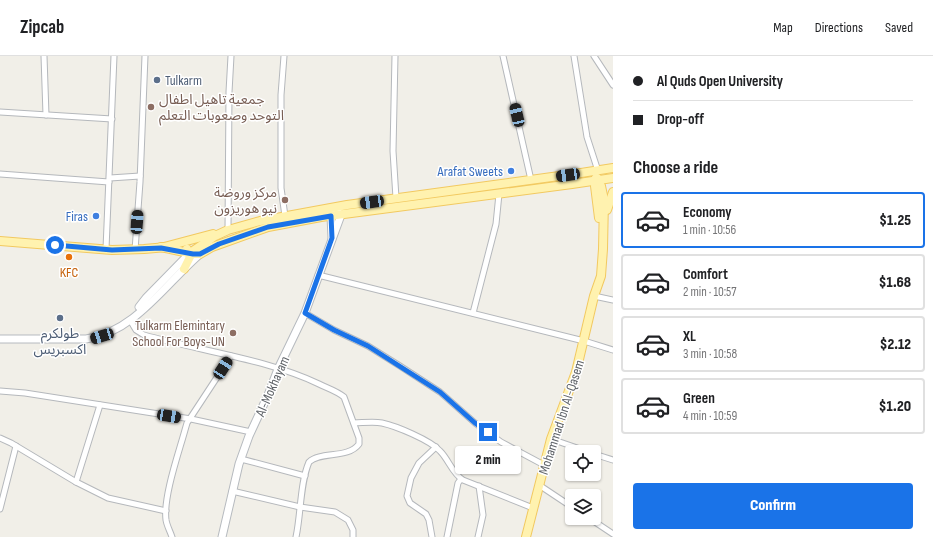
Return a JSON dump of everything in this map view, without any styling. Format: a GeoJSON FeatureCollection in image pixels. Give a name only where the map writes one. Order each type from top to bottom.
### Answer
{"type":"FeatureCollection","features":[{"type":"Feature","properties":{"kind":"main road"},"geometry":{"type":"LineString","coordinates":[[597,178],[611,168]]}},
{"type":"Feature","properties":{"kind":"main road"},"geometry":{"type":"LineString","coordinates":[[161,248],[260,221],[285,216],[396,198],[586,172],[597,178],[602,190],[604,217],[601,276],[594,296]]}},
{"type":"Feature","properties":{"kind":"main road"},"geometry":{"type":"LineString","coordinates":[[594,296],[599,228],[599,212],[596,193],[597,178]]}},
{"type":"Feature","properties":{"kind":"main road"},"geometry":{"type":"LineString","coordinates":[[0,241],[135,250],[179,246],[186,248],[190,253],[200,254],[217,245],[268,227],[331,216],[572,184],[597,178],[613,178]]}},
{"type":"Feature","properties":{"kind":"main road"},"geometry":{"type":"LineString","coordinates":[[572,184],[587,187],[596,193]]}},
{"type":"Feature","properties":{"kind":"main road"},"geometry":{"type":"LineString","coordinates":[[604,217],[613,192]]}},
{"type":"Feature","properties":{"kind":"main road"},"geometry":{"type":"LineString","coordinates":[[184,269],[189,260],[190,253],[204,242],[228,230]]}},
{"type":"Feature","properties":{"kind":"main road","name":"Mohammad Ibn Al-Qasem"},"geometry":{"type":"LineString","coordinates":[[526,537],[551,439],[576,372],[594,296]]}},
{"type":"Feature","properties":{"kind":"street"},"geometry":{"type":"LineString","coordinates":[[44,56],[46,115]]}},
{"type":"Feature","properties":{"kind":"street"},"geometry":{"type":"LineString","coordinates":[[106,249],[114,56]]}},
{"type":"Feature","properties":{"kind":"street"},"geometry":{"type":"LineString","coordinates":[[135,250],[145,56]]}},
{"type":"Feature","properties":{"kind":"street"},"geometry":{"type":"LineString","coordinates":[[228,230],[229,92],[231,56]]}},
{"type":"Feature","properties":{"kind":"street"},"geometry":{"type":"LineString","coordinates":[[284,56],[281,96],[280,188],[285,216]]}},
{"type":"Feature","properties":{"kind":"street"},"geometry":{"type":"LineString","coordinates":[[395,56],[393,152],[396,198]]}},
{"type":"Feature","properties":{"kind":"street"},"geometry":{"type":"LineString","coordinates":[[503,56],[531,180]]}},
{"type":"Feature","properties":{"kind":"street"},"geometry":{"type":"LineString","coordinates":[[574,56],[587,137],[597,178]]}},
{"type":"Feature","properties":{"kind":"street"},"geometry":{"type":"LineString","coordinates":[[594,56],[613,85]]}},
{"type":"Feature","properties":{"kind":"street"},"geometry":{"type":"LineString","coordinates":[[0,112],[112,119]]}},
{"type":"Feature","properties":{"kind":"street"},"geometry":{"type":"LineString","coordinates":[[0,174],[109,180],[140,176]]}},
{"type":"Feature","properties":{"kind":"street"},"geometry":{"type":"LineString","coordinates":[[473,313],[496,224],[499,194]]}},
{"type":"Feature","properties":{"kind":"street"},"geometry":{"type":"LineString","coordinates":[[332,238],[331,216],[333,208],[341,215]]}},
{"type":"Feature","properties":{"kind":"street","name":"Al-Mokhayam"},"geometry":{"type":"LineString","coordinates":[[222,537],[241,459],[278,369],[305,313],[341,215]]}},
{"type":"Feature","properties":{"kind":"street"},"geometry":{"type":"LineString","coordinates":[[130,320],[146,298],[190,253]]}},
{"type":"Feature","properties":{"kind":"street"},"geometry":{"type":"LineString","coordinates":[[0,339],[86,339],[95,338],[113,332],[130,320],[200,254]]}},
{"type":"Feature","properties":{"kind":"street"},"geometry":{"type":"LineString","coordinates":[[318,275],[584,340],[613,350]]}},
{"type":"Feature","properties":{"kind":"street"},"geometry":{"type":"LineString","coordinates":[[594,296],[613,300]]}},
{"type":"Feature","properties":{"kind":"street"},"geometry":{"type":"LineString","coordinates":[[305,313],[334,330],[368,346],[400,366],[440,392],[475,423],[500,442],[544,465]]}},
{"type":"Feature","properties":{"kind":"street"},"geometry":{"type":"LineString","coordinates":[[130,320],[136,330],[144,335],[231,356],[303,376],[341,395],[346,400],[360,441],[357,447],[342,454],[311,460],[308,464],[296,537]]}},
{"type":"Feature","properties":{"kind":"street"},"geometry":{"type":"LineString","coordinates":[[172,537],[167,525],[166,511],[171,481],[187,420],[231,356]]}},
{"type":"Feature","properties":{"kind":"street"},"geometry":{"type":"LineString","coordinates":[[0,391],[25,393],[100,405],[251,432]]}},
{"type":"Feature","properties":{"kind":"street"},"geometry":{"type":"LineString","coordinates":[[76,482],[100,405]]}},
{"type":"Feature","properties":{"kind":"street"},"geometry":{"type":"LineString","coordinates":[[354,423],[381,423],[408,432],[436,447],[444,455],[461,479],[533,508]]}},
{"type":"Feature","properties":{"kind":"street"},"geometry":{"type":"LineString","coordinates":[[0,438],[76,482],[108,498],[166,511]]}},
{"type":"Feature","properties":{"kind":"street"},"geometry":{"type":"LineString","coordinates":[[551,439],[569,445]]}},
{"type":"Feature","properties":{"kind":"street"},"geometry":{"type":"LineString","coordinates":[[0,509],[16,446]]}},
{"type":"Feature","properties":{"kind":"street"},"geometry":{"type":"LineString","coordinates":[[432,537],[429,520],[426,514],[410,502],[407,496],[411,478],[419,463],[436,447]]}},
{"type":"Feature","properties":{"kind":"street"},"geometry":{"type":"LineString","coordinates":[[601,456],[613,460]]}},
{"type":"Feature","properties":{"kind":"street"},"geometry":{"type":"LineString","coordinates":[[241,459],[305,476]]}},
{"type":"Feature","properties":{"kind":"street"},"geometry":{"type":"LineString","coordinates":[[447,537],[458,483],[461,479]]}},
{"type":"Feature","properties":{"kind":"street"},"geometry":{"type":"LineString","coordinates":[[539,485],[565,502]]}},
{"type":"Feature","properties":{"kind":"street"},"geometry":{"type":"LineString","coordinates":[[478,486],[482,515],[478,537]]}},
{"type":"Feature","properties":{"kind":"street"},"geometry":{"type":"LineString","coordinates":[[232,491],[300,507],[338,513],[348,520],[353,530],[353,537]]}},
{"type":"Feature","properties":{"kind":"street"},"geometry":{"type":"LineString","coordinates":[[599,525],[613,534]]}},
{"type":"Feature","properties":{"kind":"place","name":"Tulkarm"},"geometry":{"type":"Point","coordinates":[157,80]}},
{"type":"Feature","properties":{"kind":"place","name":"جمعية تاهيل اطفال التوحد وصعوبات التعلم"},"geometry":{"type":"Point","coordinates":[151,107]}},
{"type":"Feature","properties":{"kind":"place","name":"Arafat Sweets"},"geometry":{"type":"Point","coordinates":[511,171]}},
{"type":"Feature","properties":{"kind":"place","name":"مركز وروضة نيو هوريزون"},"geometry":{"type":"Point","coordinates":[285,200]}},
{"type":"Feature","properties":{"kind":"place","name":"Firas"},"geometry":{"type":"Point","coordinates":[96,216]}},
{"type":"Feature","properties":{"kind":"place","name":"KFC"},"geometry":{"type":"Point","coordinates":[69,257]}},
{"type":"Feature","properties":{"kind":"place","name":"طولكرم اكسبريس"},"geometry":{"type":"Point","coordinates":[60,318]}},
{"type":"Feature","properties":{"kind":"place","name":"Tulkarm Elemintary School For Boys-UN"},"geometry":{"type":"Point","coordinates":[233,333]}},
{"type":"Feature","properties":{"kind":"route"},"geometry":{"type":"LineString","coordinates":[[55,245],[112,250],[161,248],[200,254],[219,244],[268,227],[331,216],[332,238],[305,313],[334,330],[368,346],[440,392],[475,423],[488,432]]}}]}
